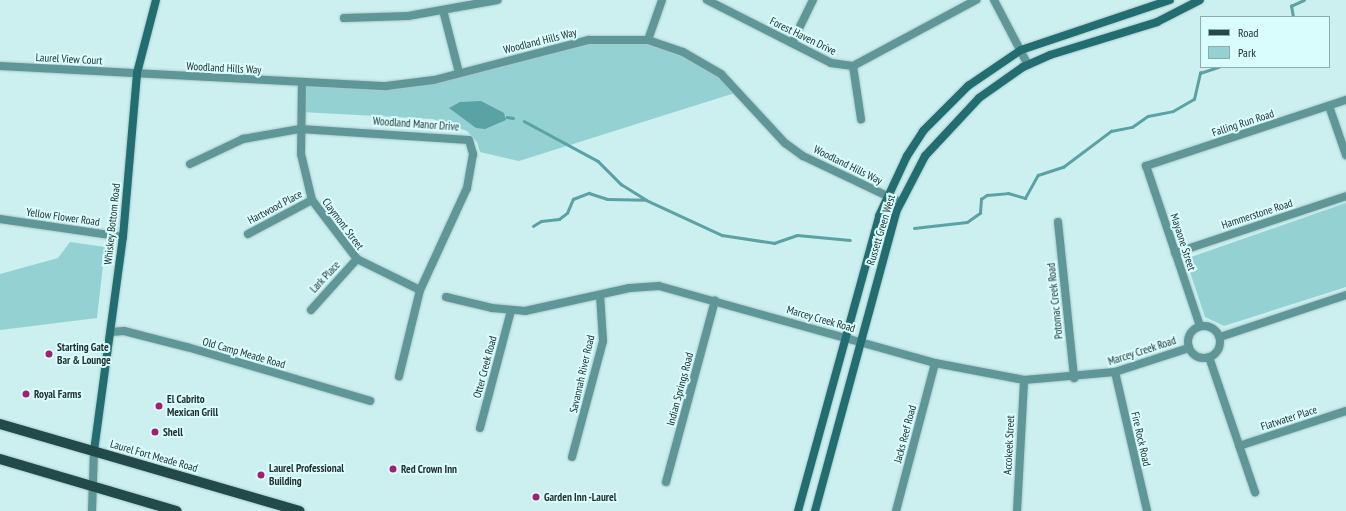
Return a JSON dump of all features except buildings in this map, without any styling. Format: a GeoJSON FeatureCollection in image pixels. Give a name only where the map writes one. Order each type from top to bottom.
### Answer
{"type":"FeatureCollection","features":[{"type":"Feature","properties":{"kind":"main road","name":"Laurel Fort Meade Road"},"geometry":{"type":"LineString","coordinates":[[0,424],[300,511]]}},
{"type":"Feature","properties":{"kind":"main road"},"geometry":{"type":"LineString","coordinates":[[0,459],[178,511]]}},
{"type":"Feature","properties":{"kind":"street","name":"Whiskey Bottom Road"},"geometry":{"type":"LineString","coordinates":[[94,451],[123,237],[137,73],[156,0]]}},
{"type":"Feature","properties":{"kind":"street"},"geometry":{"type":"LineString","coordinates":[[344,18],[408,16],[498,0]]}},
{"type":"Feature","properties":{"kind":"street"},"geometry":{"type":"LineString","coordinates":[[648,40],[662,0]]}},
{"type":"Feature","properties":{"kind":"street","name":"Forest Haven Drive"},"geometry":{"type":"LineString","coordinates":[[707,0],[831,63],[853,66]]}},
{"type":"Feature","properties":{"kind":"street"},"geometry":{"type":"LineString","coordinates":[[792,43],[813,0]]}},
{"type":"Feature","properties":{"kind":"street"},"geometry":{"type":"LineString","coordinates":[[862,119],[853,66],[960,3],[976,0]]}},
{"type":"Feature","properties":{"kind":"street"},"geometry":{"type":"LineString","coordinates":[[994,0],[1022,50],[1028,65]]}},
{"type":"Feature","properties":{"kind":"street","name":"Russett Green West"},"geometry":{"type":"LineString","coordinates":[[798,511],[843,337],[887,196],[907,156],[944,108],[968,86],[1022,50],[1170,0]]}},
{"type":"Feature","properties":{"kind":"street","name":"Russett Green West"},"geometry":{"type":"LineString","coordinates":[[815,511],[900,202],[925,156],[943,133],[979,98],[1028,65],[1157,22],[1200,0]]}},
{"type":"Feature","properties":{"kind":"street"},"geometry":{"type":"LineString","coordinates":[[443,10],[459,73]]}},
{"type":"Feature","properties":{"kind":"street","name":"Woodland Hills Way"},"geometry":{"type":"LineString","coordinates":[[137,73],[302,83],[386,86],[459,73],[589,40],[648,40],[683,52],[721,74],[780,138],[803,156],[900,202]]}},
{"type":"Feature","properties":{"kind":"street","name":"Laurel View Court"},"geometry":{"type":"LineString","coordinates":[[0,66],[137,73]]}},
{"type":"Feature","properties":{"kind":"street","name":"Claymont Street"},"geometry":{"type":"LineString","coordinates":[[302,83],[300,128],[301,154],[312,200],[356,260],[420,290]]}},
{"type":"Feature","properties":{"kind":"street","name":"Falling Run Road"},"geometry":{"type":"LineString","coordinates":[[1146,166],[1346,100]]}},
{"type":"Feature","properties":{"kind":"street"},"geometry":{"type":"LineString","coordinates":[[1329,106],[1346,154]]}},
{"type":"Feature","properties":{"kind":"street","name":"Woodland Manor Drive"},"geometry":{"type":"LineString","coordinates":[[190,164],[243,139],[300,128],[469,140],[474,154],[467,188],[420,290],[399,376]]}},
{"type":"Feature","properties":{"kind":"street","name":"Mayaone Street"},"geometry":{"type":"LineString","coordinates":[[1146,166],[1200,326]]}},
{"type":"Feature","properties":{"kind":"street","name":"Hammerstone Road"},"geometry":{"type":"LineString","coordinates":[[1175,253],[1346,196]]}},
{"type":"Feature","properties":{"kind":"street","name":"Hartwood Place"},"geometry":{"type":"LineString","coordinates":[[248,234],[312,200]]}},
{"type":"Feature","properties":{"kind":"street","name":"Yellow Flower Road"},"geometry":{"type":"LineString","coordinates":[[0,219],[123,237]]}},
{"type":"Feature","properties":{"kind":"street","name":"Potomac Creek Road"},"geometry":{"type":"LineString","coordinates":[[1058,222],[1074,378]]}},
{"type":"Feature","properties":{"kind":"street","name":"Lark Place"},"geometry":{"type":"LineString","coordinates":[[311,310],[356,260]]}},
{"type":"Feature","properties":{"kind":"street","name":"Marcey Creek Road"},"geometry":{"type":"LineString","coordinates":[[446,297],[511,311],[658,286],[935,363],[1024,380],[1074,378],[1115,372],[1189,348]]}},
{"type":"Feature","properties":{"kind":"street","name":"Savannah River Road"},"geometry":{"type":"LineString","coordinates":[[572,457],[603,341],[600,295]]}},
{"type":"Feature","properties":{"kind":"street"},"geometry":{"type":"LineString","coordinates":[[1220,337],[1346,295]]}},
{"type":"Feature","properties":{"kind":"street","name":"Indian Springs Road"},"geometry":{"type":"LineString","coordinates":[[666,482],[715,301]]}},
{"type":"Feature","properties":{"kind":"street","name":"Otter Creek Road"},"geometry":{"type":"LineString","coordinates":[[480,428],[511,311]]}},
{"type":"Feature","properties":{"kind":"street"},"geometry":{"type":"LineString","coordinates":[[1200,326],[1215,329],[1220,337],[1220,347],[1209,358],[1199,358],[1189,348],[1191,332],[1200,326]]}},
{"type":"Feature","properties":{"kind":"street","name":"Old Camp Meade Road"},"geometry":{"type":"LineString","coordinates":[[111,332],[186,347],[370,401]]}},
{"type":"Feature","properties":{"kind":"street"},"geometry":{"type":"LineString","coordinates":[[1209,358],[1255,492]]}},
{"type":"Feature","properties":{"kind":"street","name":"Jacks Reef Road"},"geometry":{"type":"LineString","coordinates":[[896,511],[935,363]]}},
{"type":"Feature","properties":{"kind":"street","name":"Fire Rock Road"},"geometry":{"type":"LineString","coordinates":[[1115,372],[1147,511]]}},
{"type":"Feature","properties":{"kind":"street","name":"Accokeek Street"},"geometry":{"type":"LineString","coordinates":[[1017,511],[1024,380]]}},
{"type":"Feature","properties":{"kind":"street","name":"Flatwater Place"},"geometry":{"type":"LineString","coordinates":[[1239,446],[1346,411]]}},
{"type":"Feature","properties":{"kind":"street"},"geometry":{"type":"LineString","coordinates":[[92,511],[91,486],[94,451]]}},
{"type":"Feature","properties":{"kind":"green space"},"geometry":{"type":"Polygon","coordinates":[[[648,40],[700,61],[738,92],[519,161],[480,152],[477,142],[467,131],[433,119],[301,112],[302,83],[407,85],[568,44],[648,40]]]}},
{"type":"Feature","properties":{"kind":"green space"},"geometry":{"type":"Polygon","coordinates":[[[1346,203],[1346,287],[1224,326],[1205,317],[1187,263],[1191,257],[1346,203]]]}},
{"type":"Feature","properties":{"kind":"green space"},"geometry":{"type":"Polygon","coordinates":[[[70,242],[105,247],[97,318],[0,330],[0,274],[58,258],[70,242]]]}},
{"type":"Feature","properties":{"kind":"shaded area"},"geometry":{"type":"Polygon","coordinates":[[[481,101],[504,113],[506,120],[485,129],[476,128],[449,108],[460,102],[481,101]]]}},
{"type":"Feature","properties":{"kind":"waterway"},"geometry":{"type":"LineString","coordinates":[[1293,16],[1291,6],[1304,0]]}},
{"type":"Feature","properties":{"kind":"waterway"},"geometry":{"type":"LineString","coordinates":[[914,228],[967,222],[980,213],[981,199],[987,195],[1008,193],[1025,198],[1038,175],[1063,167],[1111,131],[1132,127],[1148,116],[1173,111],[1194,99],[1200,73],[1216,68]]}},
{"type":"Feature","properties":{"kind":"waterway"},"geometry":{"type":"LineString","coordinates":[[507,117],[513,118]]}},
{"type":"Feature","properties":{"kind":"waterway"},"geometry":{"type":"LineString","coordinates":[[524,121],[598,161],[621,184],[645,199]]}},
{"type":"Feature","properties":{"kind":"waterway"},"geometry":{"type":"LineString","coordinates":[[533,226],[541,221],[559,219],[567,213],[573,199],[589,193],[607,199],[646,200],[722,235],[774,243],[797,235],[850,240]]}},
{"type":"Feature","properties":{"kind":"place","name":"Starting Gate Bar & Lounge"},"geometry":{"type":"Point","coordinates":[49,354]}},
{"type":"Feature","properties":{"kind":"place","name":"Royal Farms"},"geometry":{"type":"Point","coordinates":[26,394]}},
{"type":"Feature","properties":{"kind":"place","name":"El Cabrito Mexican Grill"},"geometry":{"type":"Point","coordinates":[159,406]}},
{"type":"Feature","properties":{"kind":"place","name":"Shell"},"geometry":{"type":"Point","coordinates":[155,432]}},
{"type":"Feature","properties":{"kind":"place","name":"Red Crown Inn"},"geometry":{"type":"Point","coordinates":[393,469]}},
{"type":"Feature","properties":{"kind":"place","name":"Laurel Professional Building"},"geometry":{"type":"Point","coordinates":[261,475]}},
{"type":"Feature","properties":{"kind":"place","name":"Garden Inn -Laurel"},"geometry":{"type":"Point","coordinates":[536,497]}}]}
